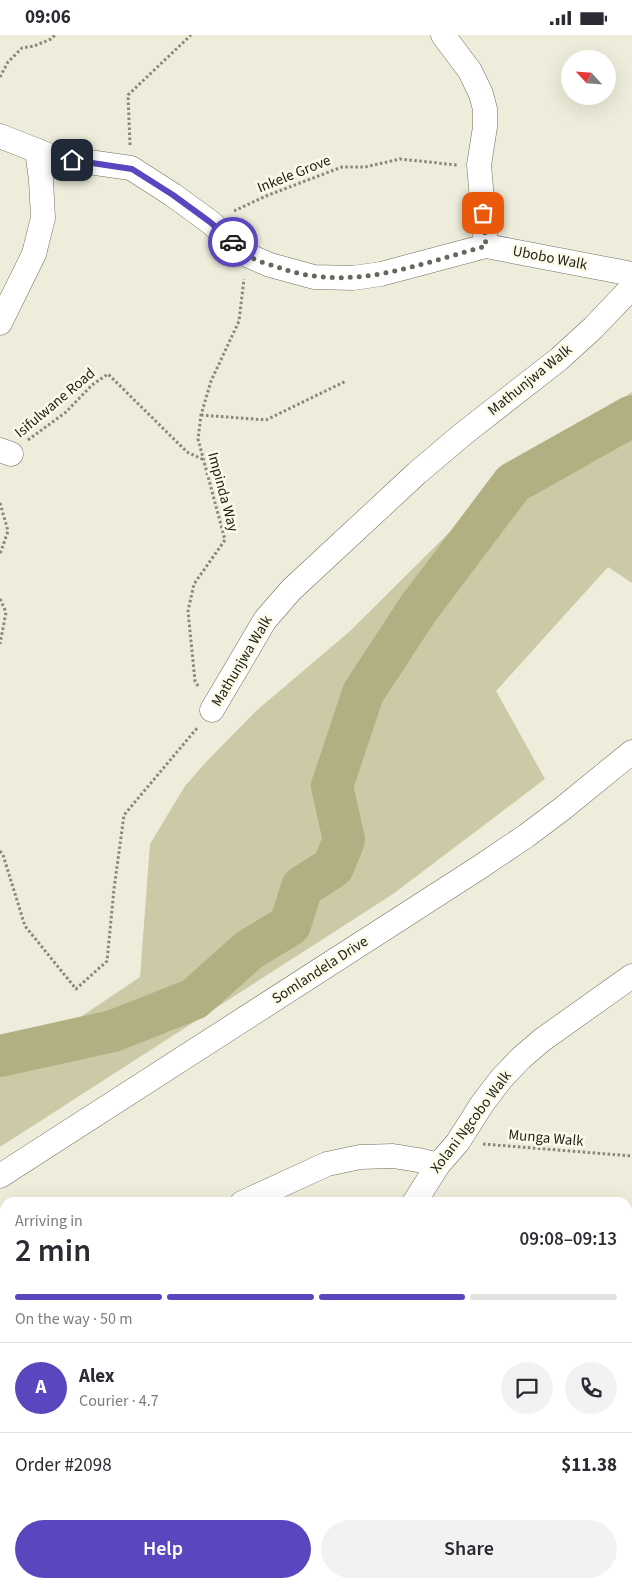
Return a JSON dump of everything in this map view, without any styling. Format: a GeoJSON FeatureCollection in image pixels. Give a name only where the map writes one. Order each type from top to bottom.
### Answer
{"type":"FeatureCollection","features":[{"type":"Feature","properties":{"kind":"street"},"geometry":{"type":"LineString","coordinates":[[443,35],[470,71],[482,95],[485,109],[485,127],[479,165],[486,246]]}},
{"type":"Feature","properties":{"kind":"street","name":"Ubobo Walk"},"geometry":{"type":"LineString","coordinates":[[0,136],[53,157],[131,168],[210,222],[247,255],[284,269],[314,277],[353,278],[381,274],[486,246],[632,275]]}},
{"type":"Feature","properties":{"kind":"street"},"geometry":{"type":"LineString","coordinates":[[0,323],[34,254],[43,217],[37,151]]}},
{"type":"Feature","properties":{"kind":"street","name":"Mathunjwa Walk"},"geometry":{"type":"LineString","coordinates":[[212,710],[265,620],[291,590],[417,473],[463,434],[559,359],[593,328],[632,287]]}},
{"type":"Feature","properties":{"kind":"street","name":"Somlandela Drive"},"geometry":{"type":"LineString","coordinates":[[0,1176],[480,867],[562,809],[632,752]]}},
{"type":"Feature","properties":{"kind":"street","name":"Xolani Ngcobo Walk"},"geometry":{"type":"LineString","coordinates":[[418,1197],[438,1165],[458,1141],[482,1104],[501,1079],[521,1058],[542,1040],[632,976]]}},
{"type":"Feature","properties":{"kind":"street"},"geometry":{"type":"LineString","coordinates":[[255,1197],[327,1164],[360,1157],[393,1156],[438,1165]]}},
{"type":"Feature","properties":{"kind":"path"},"geometry":{"type":"LineString","coordinates":[[0,77],[8,61],[22,48],[34,46],[51,39],[55,35]]}},
{"type":"Feature","properties":{"kind":"path"},"geometry":{"type":"LineString","coordinates":[[131,168],[128,95],[191,35]]}},
{"type":"Feature","properties":{"kind":"path","name":"Inkele Grove"},"geometry":{"type":"LineString","coordinates":[[210,222],[266,196],[342,167],[365,167],[400,159],[458,165],[479,165]]}},
{"type":"Feature","properties":{"kind":"path","name":"Impinda Way"},"geometry":{"type":"LineString","coordinates":[[212,710],[195,681],[188,611],[194,584],[225,540],[198,439],[201,415],[211,381],[239,321],[247,255]]}},
{"type":"Feature","properties":{"kind":"path","name":"Isifulwane Road"},"geometry":{"type":"LineString","coordinates":[[5,452],[66,412],[92,385],[108,374],[187,452],[202,459]]}},
{"type":"Feature","properties":{"kind":"path"},"geometry":{"type":"LineString","coordinates":[[201,415],[266,420],[346,381]]}},
{"type":"Feature","properties":{"kind":"path"},"geometry":{"type":"LineString","coordinates":[[0,503],[8,531],[0,554]]}},
{"type":"Feature","properties":{"kind":"path"},"geometry":{"type":"LineString","coordinates":[[0,599],[6,612],[0,645]]}},
{"type":"Feature","properties":{"kind":"path","name":"Mathunjwa Walk"},"geometry":{"type":"LineString","coordinates":[[0,851],[3,855],[25,926],[76,989],[107,961],[124,815],[212,710]]}},
{"type":"Feature","properties":{"kind":"path","name":"Munga Walk"},"geometry":{"type":"LineString","coordinates":[[458,1141],[632,1156]]}},
{"type":"Feature","properties":{"kind":"shaded area"},"geometry":{"type":"Polygon","coordinates":[[[632,392],[632,583],[608,567],[496,691],[545,779],[393,894],[0,1147],[0,1071],[140,977],[150,844],[185,786],[256,711],[349,632],[487,495],[632,392]]]}},
{"type":"Feature","properties":{"kind":"waterway"},"geometry":{"type":"LineString","coordinates":[[0,1056],[113,1031],[194,999],[249,950],[290,925],[302,887],[333,867],[344,840],[332,786],[363,693],[418,609],[513,483],[632,416]]}},
{"type":"Feature","properties":{"kind":"way so far"},"geometry":{"type":"LineString","coordinates":[[233,242],[247,255],[291,272],[334,279],[353,278],[381,274],[486,246],[483,213]]}},
{"type":"Feature","properties":{"kind":"route"},"geometry":{"type":"LineString","coordinates":[[72,160],[132,169],[173,195],[210,222],[233,242]]}}]}
